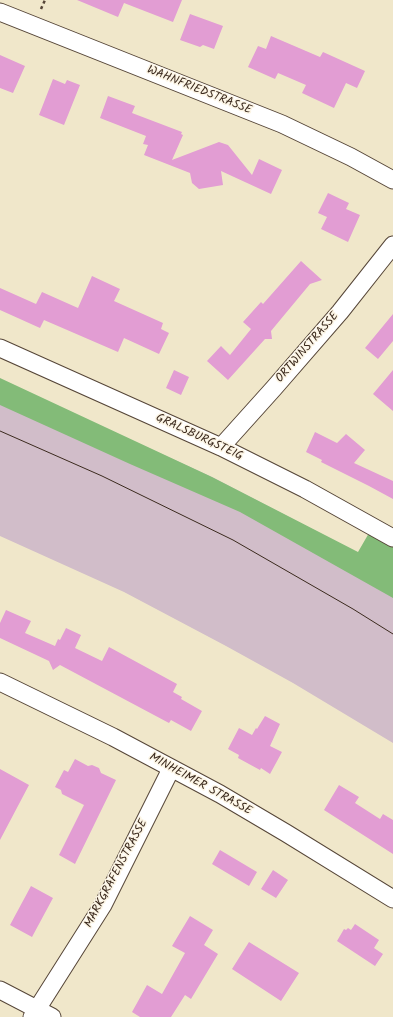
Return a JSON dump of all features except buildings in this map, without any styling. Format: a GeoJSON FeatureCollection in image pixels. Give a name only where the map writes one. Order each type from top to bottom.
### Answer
{"type":"FeatureCollection","features":[{"type":"Feature","properties":{"kind":"street","name":"WAHNFRIEDSTRASSE"},"geometry":{"type":"LineString","coordinates":[[0,12],[282,124],[351,157],[393,180]]}},
{"type":"Feature","properties":{"kind":"street","name":"ORTWINSTRASSE"},"geometry":{"type":"LineString","coordinates":[[220,447],[334,317],[393,246]]}},
{"type":"Feature","properties":{"kind":"street","name":"GRALSBURGSTEIG"},"geometry":{"type":"LineString","coordinates":[[0,348],[220,447],[305,489],[393,538]]}},
{"type":"Feature","properties":{"kind":"street","name":"MINHEIMER STRASSE"},"geometry":{"type":"LineString","coordinates":[[0,682],[100,731],[220,794],[286,832],[393,899]]}},
{"type":"Feature","properties":{"kind":"street","name":"MARKGRAFENSTRASSE"},"geometry":{"type":"LineString","coordinates":[[35,1013],[103,905],[171,769]]}},
{"type":"Feature","properties":{"kind":"street"},"geometry":{"type":"LineString","coordinates":[[0,990],[35,1013],[52,1017]]}},
{"type":"Feature","properties":{"kind":"path"},"geometry":{"type":"LineString","coordinates":[[39,13],[45,0]]}},
{"type":"Feature","properties":{"kind":"shaded area"},"geometry":{"type":"Polygon","coordinates":[[[0,380],[212,477],[393,571],[393,743],[293,683],[124,592],[0,536],[0,380]]]}},
{"type":"Feature","properties":{"kind":"green space"},"geometry":{"type":"Polygon","coordinates":[[[0,378],[212,477],[358,552],[369,533],[393,547],[393,598],[240,512],[0,405],[0,378]]]}},
{"type":"Feature","properties":{"kind":"tram line"},"geometry":{"type":"LineString","coordinates":[[0,431],[102,476],[233,540],[353,609],[393,634]]}}]}
